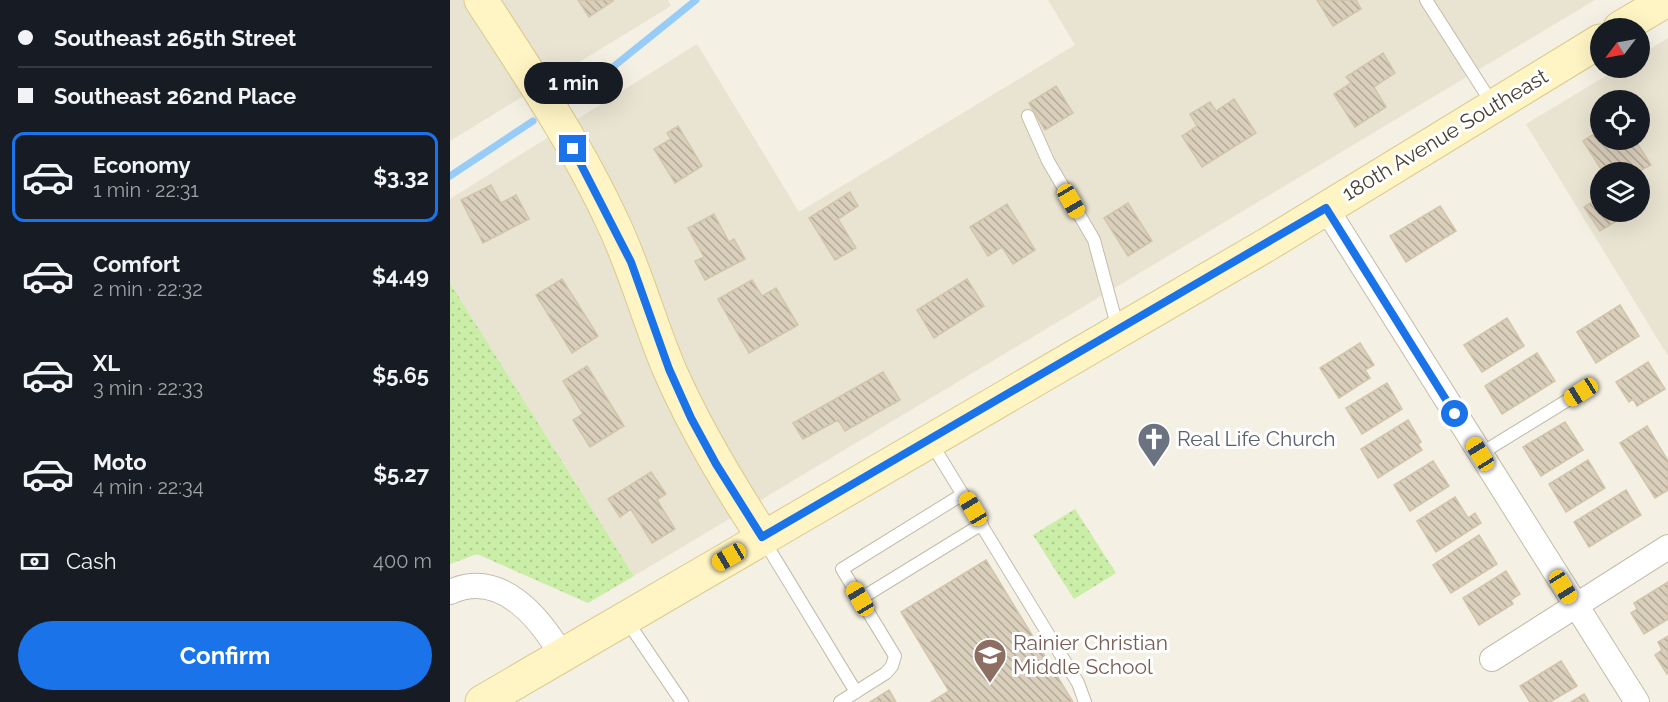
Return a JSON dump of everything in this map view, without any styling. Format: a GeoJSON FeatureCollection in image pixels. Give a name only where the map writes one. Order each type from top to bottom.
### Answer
{"type":"FeatureCollection","features":[{"type":"Feature","properties":{"kind":"street"},"geometry":{"type":"LineString","coordinates":[[481,0],[584,166],[631,262],[669,369],[691,418],[716,464],[762,537]]}},
{"type":"Feature","properties":{"kind":"street"},"geometry":{"type":"LineString","coordinates":[[1636,18],[1662,1]]}},
{"type":"Feature","properties":{"kind":"street","name":"180th Avenue Southeast"},"geometry":{"type":"LineString","coordinates":[[482,702],[1326,208],[1590,47]]}},
{"type":"Feature","properties":{"kind":"street"},"geometry":{"type":"LineString","coordinates":[[1326,208],[1637,702]]}},
{"type":"Feature","properties":{"kind":"street"},"geometry":{"type":"LineString","coordinates":[[1492,659],[1668,547]]}},
{"type":"Feature","properties":{"kind":"street"},"geometry":{"type":"LineString","coordinates":[[450,592],[481,586],[510,596],[529,609],[543,625],[561,654]]}},
{"type":"Feature","properties":{"kind":"lane"},"geometry":{"type":"LineString","coordinates":[[1426,0],[1494,106]]}},
{"type":"Feature","properties":{"kind":"lane"},"geometry":{"type":"LineString","coordinates":[[1028,116],[1048,161],[1094,240],[1119,330]]}},
{"type":"Feature","properties":{"kind":"lane"},"geometry":{"type":"LineString","coordinates":[[1480,454],[1581,392]]}},
{"type":"Feature","properties":{"kind":"lane"},"geometry":{"type":"LineString","coordinates":[[930,440],[1078,683],[1085,702]]}},
{"type":"Feature","properties":{"kind":"lane"},"geometry":{"type":"LineString","coordinates":[[840,702],[886,673],[892,666],[895,656],[842,569],[963,494]]}},
{"type":"Feature","properties":{"kind":"lane"},"geometry":{"type":"LineString","coordinates":[[860,599],[982,524]]}},
{"type":"Feature","properties":{"kind":"lane"},"geometry":{"type":"LineString","coordinates":[[762,537],[856,692]]}},
{"type":"Feature","properties":{"kind":"lane"},"geometry":{"type":"LineString","coordinates":[[624,618],[682,702]]}},
{"type":"Feature","properties":{"kind":"shaded area"},"geometry":{"type":"Polygon","coordinates":[[[450,0],[668,0],[671,6],[450,141],[450,0]]]}},
{"type":"Feature","properties":{"kind":"shaded area"},"geometry":{"type":"Polygon","coordinates":[[[1048,0],[1595,0],[634,576],[450,283],[450,199],[697,44],[799,212],[1075,45],[1048,0]]]}},
{"type":"Feature","properties":{"kind":"shaded area"},"geometry":{"type":"Polygon","coordinates":[[[1668,38],[1668,356],[1526,124],[1602,78],[1650,78],[1650,49],[1668,38]]]}},
{"type":"Feature","properties":{"kind":"green space"},"geometry":{"type":"Polygon","coordinates":[[[450,283],[634,576],[588,603],[477,554],[450,564],[450,283]]]}},
{"type":"Feature","properties":{"kind":"green space"},"geometry":{"type":"Polygon","coordinates":[[[1075,509],[1116,573],[1074,599],[1033,535],[1075,509]]]}},
{"type":"Feature","properties":{"kind":"building"},"geometry":{"type":"Polygon","coordinates":[[[578,0],[612,0],[613,1],[589,17],[578,0]]]}},
{"type":"Feature","properties":{"kind":"building"},"geometry":{"type":"Polygon","coordinates":[[[1317,0],[1356,0],[1361,9],[1333,26],[1317,0]]]}},
{"type":"Feature","properties":{"kind":"building"},"geometry":{"type":"Polygon","coordinates":[[[1383,53],[1395,73],[1374,87],[1386,107],[1355,127],[1334,94],[1351,83],[1346,77],[1383,53]]]}},
{"type":"Feature","properties":{"kind":"building"},"geometry":{"type":"Polygon","coordinates":[[[1056,86],[1073,113],[1045,130],[1029,103],[1056,86]]]}},
{"type":"Feature","properties":{"kind":"building"},"geometry":{"type":"Polygon","coordinates":[[[1234,99],[1256,133],[1202,167],[1182,136],[1197,126],[1190,114],[1210,102],[1216,111],[1234,99]]]}},
{"type":"Feature","properties":{"kind":"building"},"geometry":{"type":"Polygon","coordinates":[[[678,126],[702,166],[675,183],[654,149],[671,139],[667,133],[678,126]]]}},
{"type":"Feature","properties":{"kind":"building"},"geometry":{"type":"Polygon","coordinates":[[[1590,136],[1590,150],[1641,150],[1649,162],[1597,162],[1583,141],[1590,136]]]}},
{"type":"Feature","properties":{"kind":"building"},"geometry":{"type":"Polygon","coordinates":[[[491,185],[501,203],[516,195],[529,219],[483,243],[461,200],[491,185]]]}},
{"type":"Feature","properties":{"kind":"building"},"geometry":{"type":"Polygon","coordinates":[[[850,192],[858,206],[838,219],[856,248],[835,260],[809,218],[850,192]]]}},
{"type":"Feature","properties":{"kind":"building"},"geometry":{"type":"Polygon","coordinates":[[[1128,203],[1152,241],[1128,256],[1104,218],[1128,203]]]}},
{"type":"Feature","properties":{"kind":"building"},"geometry":{"type":"Polygon","coordinates":[[[1590,203],[1590,216],[1584,207],[1590,203]]]}},
{"type":"Feature","properties":{"kind":"building"},"geometry":{"type":"Polygon","coordinates":[[[1007,204],[1035,250],[1013,264],[1002,247],[988,256],[970,227],[1007,204]]]}},
{"type":"Feature","properties":{"kind":"building"},"geometry":{"type":"Polygon","coordinates":[[[1440,206],[1456,231],[1406,262],[1390,236],[1440,206]]]}},
{"type":"Feature","properties":{"kind":"building"},"geometry":{"type":"Polygon","coordinates":[[[714,214],[729,242],[734,239],[745,259],[705,280],[695,261],[704,257],[688,228],[714,214]]]}},
{"type":"Feature","properties":{"kind":"building"},"geometry":{"type":"Polygon","coordinates":[[[1594,222],[1615,222],[1600,231],[1594,222]]]}},
{"type":"Feature","properties":{"kind":"building"},"geometry":{"type":"Polygon","coordinates":[[[562,279],[598,336],[572,353],[536,295],[562,279]]]}},
{"type":"Feature","properties":{"kind":"building"},"geometry":{"type":"Polygon","coordinates":[[[967,279],[984,306],[934,338],[917,310],[967,279]]]}},
{"type":"Feature","properties":{"kind":"building"},"geometry":{"type":"Polygon","coordinates":[[[752,280],[762,296],[776,288],[798,325],[749,353],[718,299],[752,280]]]}},
{"type":"Feature","properties":{"kind":"building"},"geometry":{"type":"Polygon","coordinates":[[[1620,305],[1639,336],[1596,363],[1577,332],[1620,305]]]}},
{"type":"Feature","properties":{"kind":"building"},"geometry":{"type":"Polygon","coordinates":[[[1507,318],[1524,346],[1482,372],[1464,345],[1507,318]]]}},
{"type":"Feature","properties":{"kind":"building"},"geometry":{"type":"Polygon","coordinates":[[[1360,343],[1374,365],[1365,370],[1370,378],[1339,398],[1320,368],[1360,343]]]}},
{"type":"Feature","properties":{"kind":"building"},"geometry":{"type":"Polygon","coordinates":[[[1537,353],[1555,381],[1502,414],[1485,386],[1537,353]]]}},
{"type":"Feature","properties":{"kind":"building"},"geometry":{"type":"Polygon","coordinates":[[[1648,362],[1665,389],[1637,406],[1633,399],[1629,402],[1616,382],[1648,362]]]}},
{"type":"Feature","properties":{"kind":"building"},"geometry":{"type":"Polygon","coordinates":[[[587,366],[624,426],[590,447],[573,420],[583,414],[563,381],[587,366]]]}},
{"type":"Feature","properties":{"kind":"building"},"geometry":{"type":"Polygon","coordinates":[[[883,372],[900,400],[845,431],[838,420],[803,439],[793,423],[883,372]]]}},
{"type":"Feature","properties":{"kind":"building"},"geometry":{"type":"Polygon","coordinates":[[[1387,383],[1402,409],[1362,434],[1346,408],[1387,383]]]}},
{"type":"Feature","properties":{"kind":"building"},"geometry":{"type":"Polygon","coordinates":[[[1408,420],[1421,442],[1418,444],[1422,450],[1378,478],[1361,449],[1408,420]]]}},
{"type":"Feature","properties":{"kind":"building"},"geometry":{"type":"Polygon","coordinates":[[[1565,422],[1583,450],[1541,476],[1523,447],[1565,422]]]}},
{"type":"Feature","properties":{"kind":"building"},"geometry":{"type":"Polygon","coordinates":[[[1647,426],[1668,461],[1668,490],[1655,498],[1620,443],[1647,426]]]}},
{"type":"Feature","properties":{"kind":"building"},"geometry":{"type":"Polygon","coordinates":[[[1588,460],[1605,488],[1566,512],[1549,484],[1588,460]]]}},
{"type":"Feature","properties":{"kind":"building"},"geometry":{"type":"Polygon","coordinates":[[[1433,461],[1449,486],[1410,511],[1394,485],[1433,461]]]}},
{"type":"Feature","properties":{"kind":"building"},"geometry":{"type":"Polygon","coordinates":[[[651,472],[666,494],[657,500],[675,529],[652,543],[631,509],[620,517],[608,499],[651,472]]]}},
{"type":"Feature","properties":{"kind":"building"},"geometry":{"type":"Polygon","coordinates":[[[1626,490],[1641,515],[1589,547],[1574,522],[1626,490]]]}},
{"type":"Feature","properties":{"kind":"building"},"geometry":{"type":"Polygon","coordinates":[[[1455,497],[1468,518],[1475,513],[1481,523],[1436,552],[1417,521],[1455,497]]]}},
{"type":"Feature","properties":{"kind":"building"},"geometry":{"type":"Polygon","coordinates":[[[1479,535],[1497,564],[1451,593],[1433,565],[1479,535]]]}},
{"type":"Feature","properties":{"kind":"building"},"geometry":{"type":"Polygon","coordinates":[[[986,560],[1073,702],[931,702],[949,691],[901,612],[986,560]]]}},
{"type":"Feature","properties":{"kind":"building"},"geometry":{"type":"Polygon","coordinates":[[[1506,571],[1520,594],[1511,600],[1513,604],[1479,625],[1463,598],[1506,571]]]}},
{"type":"Feature","properties":{"kind":"building"},"geometry":{"type":"Polygon","coordinates":[[[1668,582],[1668,619],[1644,634],[1631,613],[1637,609],[1634,603],[1668,582]]]}},
{"type":"Feature","properties":{"kind":"building"},"geometry":{"type":"Polygon","coordinates":[[[1668,636],[1667,674],[1655,655],[1662,650],[1658,642],[1668,636]]]}},
{"type":"Feature","properties":{"kind":"building"},"geometry":{"type":"Polygon","coordinates":[[[1561,661],[1577,686],[1550,702],[1530,702],[1520,686],[1561,661]]]}},
{"type":"Feature","properties":{"kind":"building"},"geometry":{"type":"Polygon","coordinates":[[[889,690],[896,702],[870,702],[889,690]]]}},
{"type":"Feature","properties":{"kind":"building"},"geometry":{"type":"Polygon","coordinates":[[[1584,694],[1589,702],[1571,702],[1584,694]]]}},
{"type":"Feature","properties":{"kind":"waterway"},"geometry":{"type":"LineString","coordinates":[[566,99],[608,71],[696,0]]}},
{"type":"Feature","properties":{"kind":"waterway"},"geometry":{"type":"LineString","coordinates":[[450,176],[533,121]]}},
{"type":"Feature","properties":{"kind":"place","name":"Real Life Church"},"geometry":{"type":"Point","coordinates":[1154,468]}},
{"type":"Feature","properties":{"kind":"place","name":"Rainier Christian Middle School"},"geometry":{"type":"Point","coordinates":[990,684]}},
{"type":"Feature","properties":{"kind":"route"},"geometry":{"type":"LineString","coordinates":[[573,149],[612,220],[631,262],[669,369],[691,418],[716,464],[762,537],[1268,244],[1326,208],[1455,414]]}}]}
